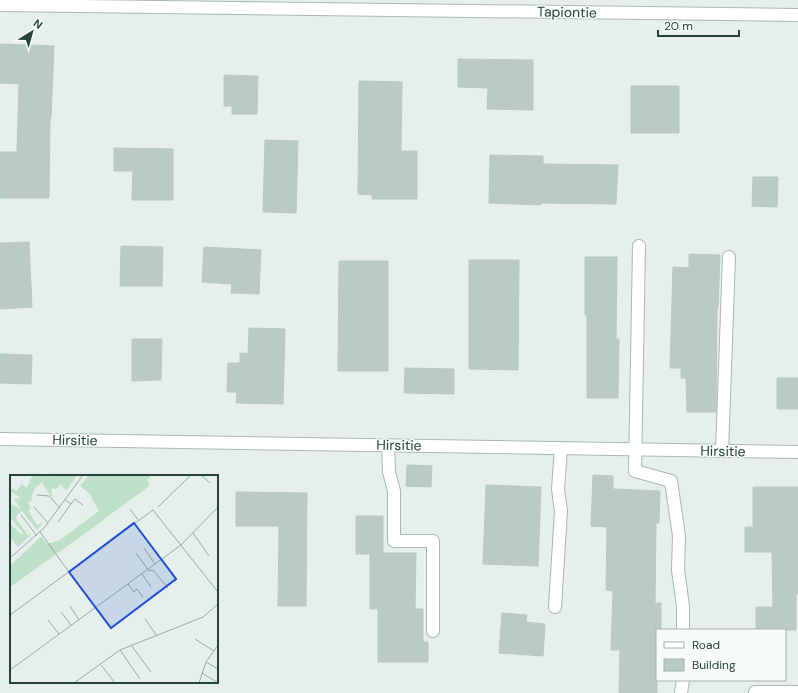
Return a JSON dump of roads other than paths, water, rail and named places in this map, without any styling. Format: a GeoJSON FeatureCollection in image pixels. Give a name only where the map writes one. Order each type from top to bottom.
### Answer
{"type":"FeatureCollection","features":[{"type":"Feature","properties":{"kind":"street","name":"Tapiontie"},"geometry":{"type":"LineString","coordinates":[[1,3],[798,15]]}},
{"type":"Feature","properties":{"kind":"street"},"geometry":{"type":"LineString","coordinates":[[639,246],[635,471],[671,481],[679,536],[678,570],[683,606],[684,629]]}},
{"type":"Feature","properties":{"kind":"street"},"geometry":{"type":"LineString","coordinates":[[722,451],[729,257]]}},
{"type":"Feature","properties":{"kind":"street","name":"Hirsitie"},"geometry":{"type":"LineString","coordinates":[[0,438],[798,452]]}},
{"type":"Feature","properties":{"kind":"street"},"geometry":{"type":"LineString","coordinates":[[388,445],[389,472],[394,491],[394,541],[433,541],[433,631]]}},
{"type":"Feature","properties":{"kind":"street"},"geometry":{"type":"LineString","coordinates":[[555,608],[561,511],[558,489],[561,448]]}},
{"type":"Feature","properties":{"kind":"street"},"geometry":{"type":"LineString","coordinates":[[681,693],[682,681]]}},
{"type":"Feature","properties":{"kind":"street"},"geometry":{"type":"LineString","coordinates":[[755,692],[798,692]]}}]}
